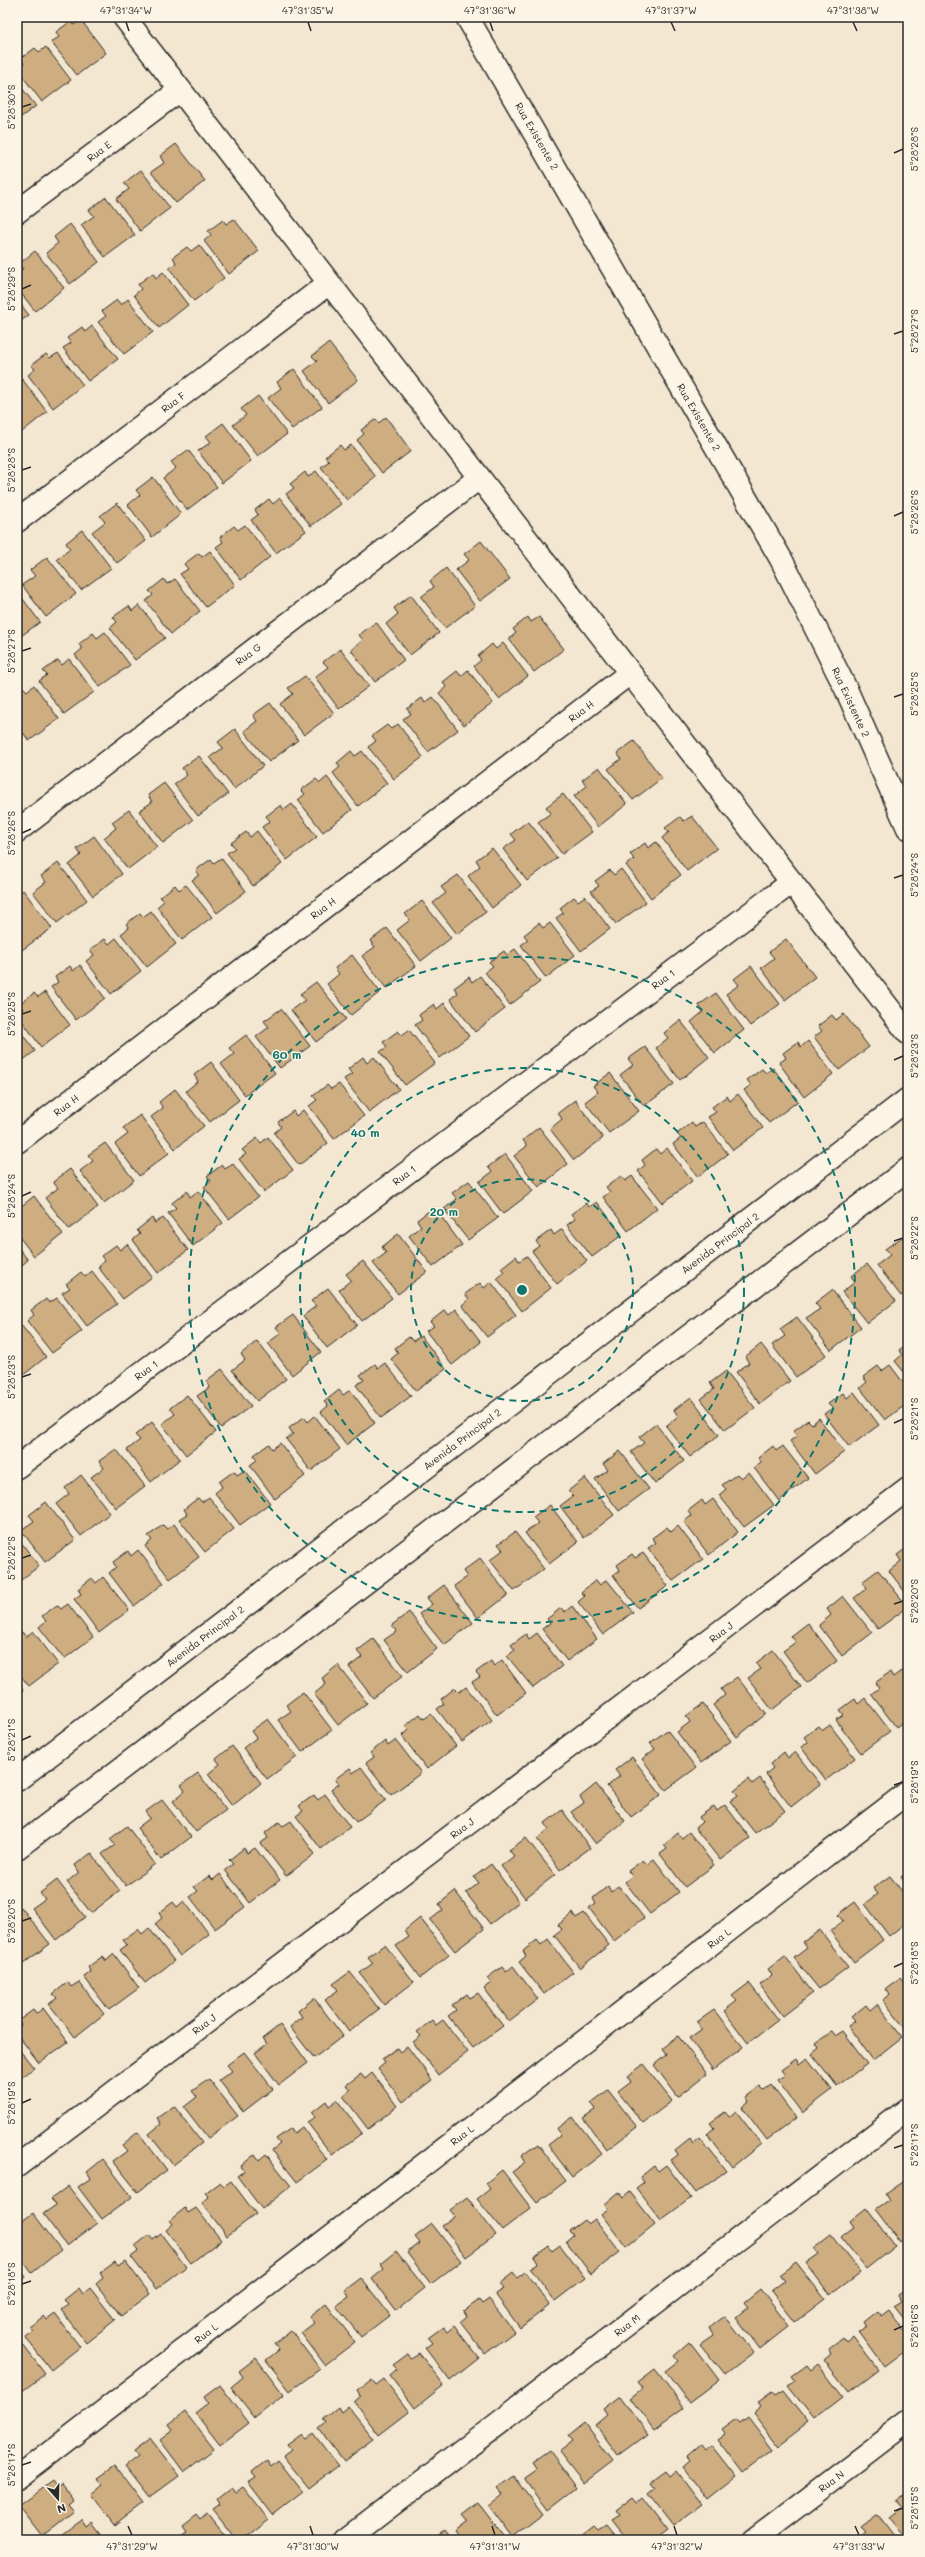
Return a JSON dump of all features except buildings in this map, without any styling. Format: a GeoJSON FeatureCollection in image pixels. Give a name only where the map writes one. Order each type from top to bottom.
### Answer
{"type":"FeatureCollection","features":[{"type":"Feature","properties":{"kind":"street"},"geometry":{"type":"LineString","coordinates":[[124,17],[908,1033]]}},
{"type":"Feature","properties":{"kind":"street","name":"Rua Existente 2"},"geometry":{"type":"LineString","coordinates":[[467,17],[781,558],[846,689],[908,828]]}},
{"type":"Feature","properties":{"kind":"street","name":"Rua E"},"geometry":{"type":"LineString","coordinates":[[17,212],[180,90]]}},
{"type":"Feature","properties":{"kind":"street","name":"Rua F"},"geometry":{"type":"LineString","coordinates":[[17,521],[329,283]]}},
{"type":"Feature","properties":{"kind":"street","name":"Rua G"},"geometry":{"type":"LineString","coordinates":[[17,831],[479,478]]}},
{"type":"Feature","properties":{"kind":"street","name":"Rua H"},"geometry":{"type":"LineString","coordinates":[[17,1142],[630,673]]}},
{"type":"Feature","properties":{"kind":"street","name":"Rua 1"},"geometry":{"type":"LineString","coordinates":[[17,1467],[792,882]]}},
{"type":"Feature","properties":{"kind":"street","name":"Avenida Principal 2"},"geometry":{"type":"LineString","coordinates":[[17,1780],[908,1099]]}},
{"type":"Feature","properties":{"kind":"street"},"geometry":{"type":"LineString","coordinates":[[17,1848],[908,1169]]}},
{"type":"Feature","properties":{"kind":"street","name":"Rua J"},"geometry":{"type":"LineString","coordinates":[[17,2166],[908,1489]]}},
{"type":"Feature","properties":{"kind":"street","name":"Rua L"},"geometry":{"type":"LineString","coordinates":[[17,2478],[908,1792]]}},
{"type":"Feature","properties":{"kind":"street","name":"Rua M"},"geometry":{"type":"LineString","coordinates":[[346,2540],[908,2110]]}},
{"type":"Feature","properties":{"kind":"street","name":"Rua N"},"geometry":{"type":"LineString","coordinates":[[753,2540],[908,2422]]}}]}
